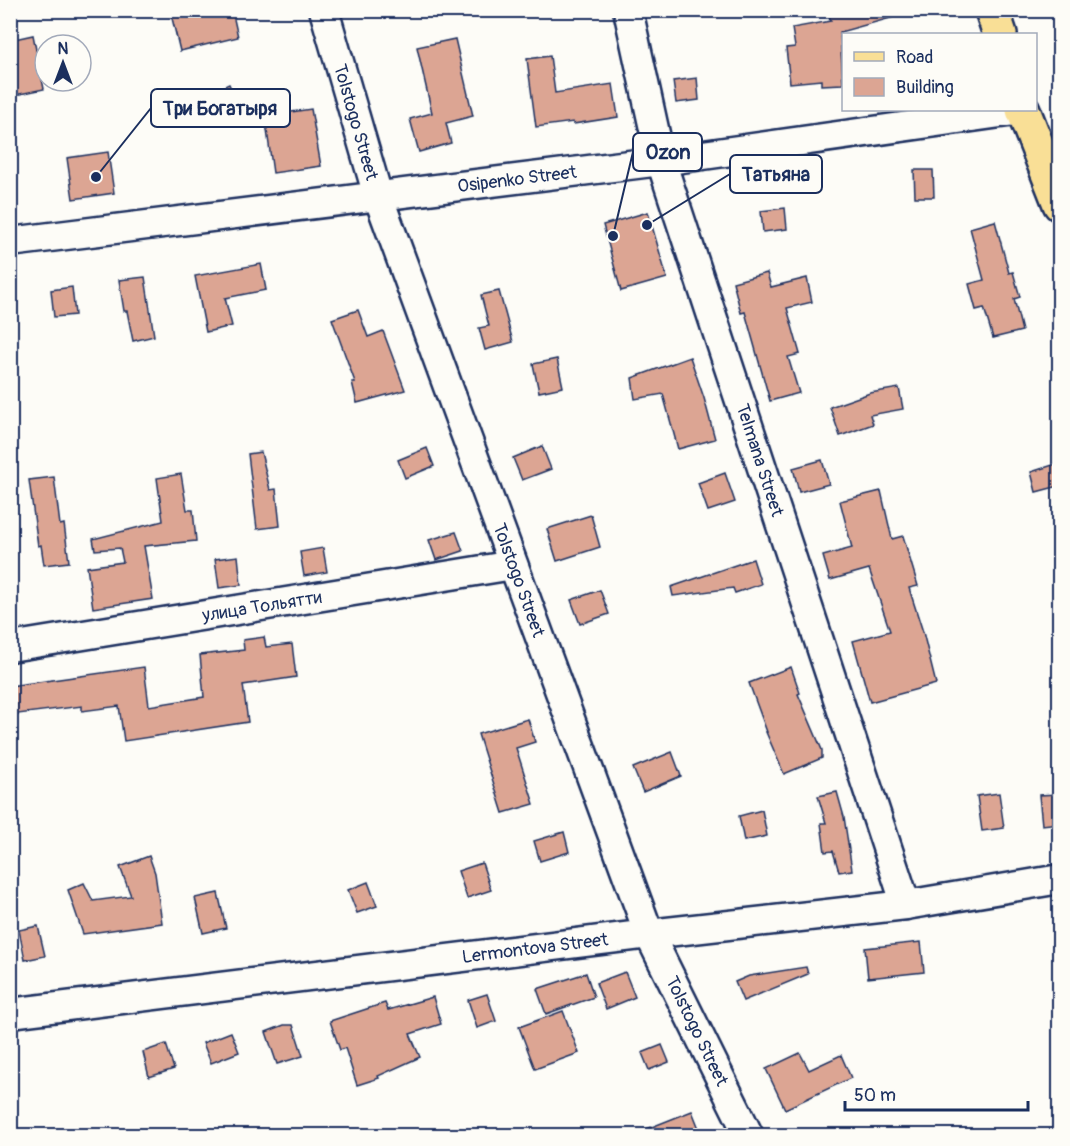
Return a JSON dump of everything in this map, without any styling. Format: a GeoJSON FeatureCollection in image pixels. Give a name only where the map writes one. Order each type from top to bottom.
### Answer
{"type":"FeatureCollection","features":[{"type":"Feature","properties":{"kind":"main road"},"geometry":{"type":"LineString","coordinates":[[992,10],[1000,33]]}},
{"type":"Feature","properties":{"kind":"main road"},"geometry":{"type":"LineString","coordinates":[[1022,111],[1059,204]]}},
{"type":"Feature","properties":{"kind":"street","name":"Tolstogo Street"},"geometry":{"type":"LineString","coordinates":[[324,10],[378,196],[649,934],[748,1136]]}},
{"type":"Feature","properties":{"kind":"street","name":"Telmana Street"},"geometry":{"type":"LineString","coordinates":[[627,10],[661,161],[906,905]]}},
{"type":"Feature","properties":{"kind":"street","name":"Osipenko Street"},"geometry":{"type":"LineString","coordinates":[[10,242],[661,161],[1015,111]]}},
{"type":"Feature","properties":{"kind":"street","name":"улица Тольятти"},"geometry":{"type":"LineString","coordinates":[[10,647],[513,566]]}},
{"type":"Feature","properties":{"kind":"street","name":"Lermontova Street"},"geometry":{"type":"LineString","coordinates":[[10,1013],[649,934],[906,905],[1059,879]]}},
{"type":"Feature","properties":{"kind":"building"},"geometry":{"type":"Polygon","coordinates":[[[170,10],[232,10],[238,37],[180,51],[170,10]]]}},
{"type":"Feature","properties":{"kind":"building"},"geometry":{"type":"Polygon","coordinates":[[[827,10],[897,10],[898,16],[840,32],[842,84],[821,85],[821,80],[790,83],[786,48],[795,47],[792,28],[831,21],[827,10]]]}},
{"type":"Feature","properties":{"kind":"building"},"geometry":{"type":"Polygon","coordinates":[[[33,35],[33,91],[10,96],[10,40],[33,35]]]}},
{"type":"Feature","properties":{"kind":"building"},"geometry":{"type":"Polygon","coordinates":[[[455,39],[473,116],[446,123],[451,143],[419,152],[410,119],[432,113],[417,47],[455,39]]]}},
{"type":"Feature","properties":{"kind":"building"},"geometry":{"type":"Polygon","coordinates":[[[550,56],[555,93],[613,84],[618,117],[536,127],[527,59],[550,56]]]}},
{"type":"Feature","properties":{"kind":"building"},"geometry":{"type":"Polygon","coordinates":[[[697,78],[699,100],[676,103],[673,81],[697,78]]]}},
{"type":"Feature","properties":{"kind":"building"},"geometry":{"type":"Polygon","coordinates":[[[229,84],[242,111],[225,120],[212,92],[229,84]]]}},
{"type":"Feature","properties":{"kind":"building"},"geometry":{"type":"Polygon","coordinates":[[[311,109],[321,166],[273,173],[265,116],[311,109]]]}},
{"type":"Feature","properties":{"kind":"building"},"geometry":{"type":"Polygon","coordinates":[[[108,152],[114,193],[73,199],[67,158],[108,152]]]}},
{"type":"Feature","properties":{"kind":"building"},"geometry":{"type":"Polygon","coordinates":[[[914,170],[933,170],[934,197],[915,197],[914,170]]]}},
{"type":"Feature","properties":{"kind":"building"},"geometry":{"type":"Polygon","coordinates":[[[785,208],[787,229],[763,232],[761,211],[785,208]]]}},
{"type":"Feature","properties":{"kind":"building"},"geometry":{"type":"Polygon","coordinates":[[[648,212],[667,278],[621,291],[603,225],[648,212]]]}},
{"type":"Feature","properties":{"kind":"building"},"geometry":{"type":"Polygon","coordinates":[[[995,221],[1009,273],[1013,272],[1020,297],[1014,299],[1022,331],[993,338],[984,308],[976,310],[969,284],[984,280],[970,228],[995,221]]]}},
{"type":"Feature","properties":{"kind":"building"},"geometry":{"type":"Polygon","coordinates":[[[261,264],[266,290],[225,298],[232,326],[206,332],[195,276],[261,264]]]}},
{"type":"Feature","properties":{"kind":"building"},"geometry":{"type":"Polygon","coordinates":[[[767,273],[771,287],[807,278],[812,302],[787,308],[800,354],[788,357],[799,393],[770,401],[745,312],[741,313],[733,282],[767,273]]]}},
{"type":"Feature","properties":{"kind":"building"},"geometry":{"type":"Polygon","coordinates":[[[145,277],[154,336],[133,341],[127,311],[124,311],[119,280],[145,277]]]}},
{"type":"Feature","properties":{"kind":"building"},"geometry":{"type":"Polygon","coordinates":[[[72,287],[75,315],[54,317],[51,290],[72,287]]]}},
{"type":"Feature","properties":{"kind":"building"},"geometry":{"type":"Polygon","coordinates":[[[499,291],[513,342],[485,350],[479,328],[489,326],[481,295],[499,291]]]}},
{"type":"Feature","properties":{"kind":"building"},"geometry":{"type":"Polygon","coordinates":[[[358,310],[368,337],[383,331],[405,390],[357,403],[352,382],[355,382],[332,319],[358,310]]]}},
{"type":"Feature","properties":{"kind":"building"},"geometry":{"type":"Polygon","coordinates":[[[690,357],[715,439],[678,449],[663,394],[635,399],[632,378],[690,357]]]}},
{"type":"Feature","properties":{"kind":"building"},"geometry":{"type":"Polygon","coordinates":[[[557,359],[563,387],[539,392],[533,364],[557,359]]]}},
{"type":"Feature","properties":{"kind":"building"},"geometry":{"type":"Polygon","coordinates":[[[899,388],[903,409],[870,415],[873,424],[840,436],[830,407],[870,393],[899,388]]]}},
{"type":"Feature","properties":{"kind":"building"},"geometry":{"type":"Polygon","coordinates":[[[542,446],[551,469],[522,480],[513,458],[542,446]]]}},
{"type":"Feature","properties":{"kind":"building"},"geometry":{"type":"Polygon","coordinates":[[[427,448],[434,466],[405,478],[398,460],[427,448]]]}},
{"type":"Feature","properties":{"kind":"building"},"geometry":{"type":"Polygon","coordinates":[[[261,452],[270,490],[276,489],[280,526],[257,529],[248,454],[261,452]]]}},
{"type":"Feature","properties":{"kind":"building"},"geometry":{"type":"Polygon","coordinates":[[[822,460],[829,484],[799,492],[793,468],[822,460]]]}},
{"type":"Feature","properties":{"kind":"building"},"geometry":{"type":"Polygon","coordinates":[[[1059,463],[1059,486],[1036,492],[1031,472],[1059,463]]]}},
{"type":"Feature","properties":{"kind":"building"},"geometry":{"type":"Polygon","coordinates":[[[725,473],[735,502],[708,511],[698,483],[725,473]]]}},
{"type":"Feature","properties":{"kind":"building"},"geometry":{"type":"Polygon","coordinates":[[[181,474],[187,510],[193,510],[196,541],[144,546],[153,599],[93,608],[87,567],[123,562],[120,548],[95,550],[93,539],[163,521],[157,478],[181,474]]]}},
{"type":"Feature","properties":{"kind":"building"},"geometry":{"type":"Polygon","coordinates":[[[54,477],[60,525],[64,524],[69,562],[44,565],[41,545],[38,546],[29,480],[54,477]]]}},
{"type":"Feature","properties":{"kind":"building"},"geometry":{"type":"Polygon","coordinates":[[[881,491],[892,539],[903,536],[918,586],[909,588],[936,684],[870,702],[853,641],[890,631],[869,569],[830,580],[823,556],[852,548],[840,501],[881,491]]]}},
{"type":"Feature","properties":{"kind":"building"},"geometry":{"type":"Polygon","coordinates":[[[591,515],[600,547],[557,561],[547,529],[591,515]]]}},
{"type":"Feature","properties":{"kind":"building"},"geometry":{"type":"Polygon","coordinates":[[[456,532],[463,551],[436,560],[429,540],[456,532]]]}},
{"type":"Feature","properties":{"kind":"building"},"geometry":{"type":"Polygon","coordinates":[[[323,548],[327,572],[304,576],[300,552],[323,548]]]}},
{"type":"Feature","properties":{"kind":"building"},"geometry":{"type":"Polygon","coordinates":[[[238,556],[241,585],[219,588],[215,559],[238,556]]]}},
{"type":"Feature","properties":{"kind":"building"},"geometry":{"type":"Polygon","coordinates":[[[753,559],[761,584],[735,593],[733,588],[673,596],[671,587],[753,559]]]}},
{"type":"Feature","properties":{"kind":"building"},"geometry":{"type":"Polygon","coordinates":[[[600,590],[609,614],[580,624],[571,600],[600,590]]]}},
{"type":"Feature","properties":{"kind":"building"},"geometry":{"type":"Polygon","coordinates":[[[264,637],[266,647],[292,644],[296,677],[243,685],[248,722],[124,741],[119,706],[82,711],[82,706],[10,715],[10,686],[144,667],[149,706],[204,697],[200,655],[244,650],[243,640],[264,637]]]}},
{"type":"Feature","properties":{"kind":"building"},"geometry":{"type":"Polygon","coordinates":[[[791,667],[800,693],[798,694],[822,750],[822,758],[784,774],[749,683],[791,667]]]}},
{"type":"Feature","properties":{"kind":"building"},"geometry":{"type":"Polygon","coordinates":[[[528,719],[535,742],[516,748],[534,804],[503,813],[478,734],[528,719]]]}},
{"type":"Feature","properties":{"kind":"building"},"geometry":{"type":"Polygon","coordinates":[[[672,752],[681,776],[643,792],[633,768],[672,752]]]}},
{"type":"Feature","properties":{"kind":"building"},"geometry":{"type":"Polygon","coordinates":[[[837,792],[844,817],[852,870],[839,872],[833,851],[825,852],[821,823],[826,823],[818,796],[837,792]]]}},
{"type":"Feature","properties":{"kind":"building"},"geometry":{"type":"Polygon","coordinates":[[[999,793],[1004,828],[982,831],[977,796],[999,793]]]}},
{"type":"Feature","properties":{"kind":"building"},"geometry":{"type":"Polygon","coordinates":[[[1059,794],[1059,823],[1042,825],[1039,795],[1059,794]]]}},
{"type":"Feature","properties":{"kind":"building"},"geometry":{"type":"Polygon","coordinates":[[[762,810],[767,836],[744,841],[739,816],[762,810]]]}},
{"type":"Feature","properties":{"kind":"building"},"geometry":{"type":"Polygon","coordinates":[[[564,832],[569,852],[540,861],[534,841],[564,832]]]}},
{"type":"Feature","properties":{"kind":"building"},"geometry":{"type":"Polygon","coordinates":[[[149,856],[155,873],[162,923],[83,934],[68,890],[84,883],[93,901],[131,896],[120,867],[149,856]]]}},
{"type":"Feature","properties":{"kind":"building"},"geometry":{"type":"Polygon","coordinates":[[[482,863],[491,890],[467,898],[458,871],[482,863]]]}},
{"type":"Feature","properties":{"kind":"building"},"geometry":{"type":"Polygon","coordinates":[[[368,882],[377,906],[357,913],[348,890],[368,882]]]}},
{"type":"Feature","properties":{"kind":"building"},"geometry":{"type":"Polygon","coordinates":[[[218,893],[226,928],[203,933],[195,898],[218,893]]]}},
{"type":"Feature","properties":{"kind":"building"},"geometry":{"type":"Polygon","coordinates":[[[38,926],[45,956],[25,960],[19,930],[38,926]]]}},
{"type":"Feature","properties":{"kind":"building"},"geometry":{"type":"Polygon","coordinates":[[[921,942],[924,972],[868,978],[865,948],[921,942]]]}},
{"type":"Feature","properties":{"kind":"building"},"geometry":{"type":"Polygon","coordinates":[[[806,967],[808,974],[743,1001],[735,982],[749,976],[806,967]]]}},
{"type":"Feature","properties":{"kind":"building"},"geometry":{"type":"Polygon","coordinates":[[[625,972],[635,997],[606,1009],[596,983],[625,972]]]}},
{"type":"Feature","properties":{"kind":"building"},"geometry":{"type":"Polygon","coordinates":[[[586,973],[594,997],[546,1014],[537,989],[586,973]]]}},
{"type":"Feature","properties":{"kind":"building"},"geometry":{"type":"Polygon","coordinates":[[[487,994],[496,1021],[477,1028],[468,1000],[487,994]]]}},
{"type":"Feature","properties":{"kind":"building"},"geometry":{"type":"Polygon","coordinates":[[[433,997],[441,1024],[410,1034],[420,1057],[378,1076],[379,1078],[357,1085],[345,1048],[340,1050],[330,1021],[385,1003],[388,1010],[433,997]]]}},
{"type":"Feature","properties":{"kind":"building"},"geometry":{"type":"Polygon","coordinates":[[[563,1011],[579,1053],[535,1069],[519,1027],[563,1011]]]}},
{"type":"Feature","properties":{"kind":"building"},"geometry":{"type":"Polygon","coordinates":[[[284,1025],[293,1025],[303,1056],[277,1064],[266,1032],[284,1025]]]}},
{"type":"Feature","properties":{"kind":"building"},"geometry":{"type":"Polygon","coordinates":[[[231,1032],[239,1052],[211,1063],[203,1043],[231,1032]]]}},
{"type":"Feature","properties":{"kind":"building"},"geometry":{"type":"Polygon","coordinates":[[[166,1044],[174,1069],[149,1077],[143,1052],[166,1044]]]}},
{"type":"Feature","properties":{"kind":"building"},"geometry":{"type":"Polygon","coordinates":[[[662,1045],[669,1062],[649,1070],[642,1053],[662,1045]]]}},
{"type":"Feature","properties":{"kind":"building"},"geometry":{"type":"Polygon","coordinates":[[[800,1053],[809,1070],[841,1055],[851,1078],[785,1109],[766,1069],[800,1053]]]}},
{"type":"Feature","properties":{"kind":"building"},"geometry":{"type":"Polygon","coordinates":[[[692,1111],[702,1136],[634,1136],[634,1134],[692,1111]]]}},
{"type":"Feature","properties":{"kind":"place","name":"Три Богатыря"},"geometry":{"type":"Point","coordinates":[96,177]}},
{"type":"Feature","properties":{"kind":"place","name":"Татьяна"},"geometry":{"type":"Point","coordinates":[647,225]}},
{"type":"Feature","properties":{"kind":"place","name":"Ozon"},"geometry":{"type":"Point","coordinates":[613,236]}}]}
